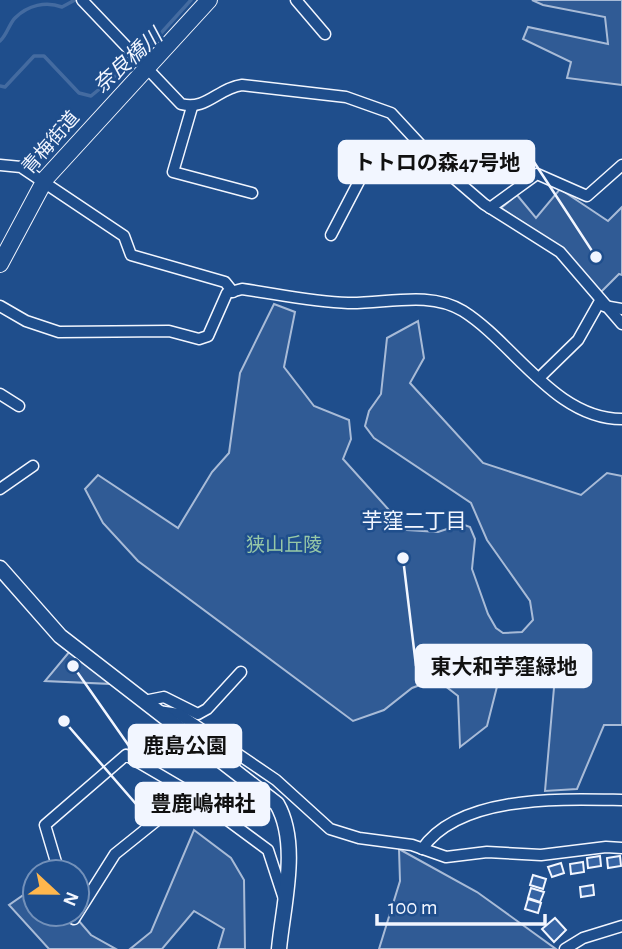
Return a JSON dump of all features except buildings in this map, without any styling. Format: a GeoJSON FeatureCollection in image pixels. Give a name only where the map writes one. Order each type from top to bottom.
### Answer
{"type":"FeatureCollection","features":[{"type":"Feature","properties":{"kind":"main road","name":"青梅街道"},"geometry":{"type":"LineString","coordinates":[[0,264],[43,183],[144,65],[209,0]]}},
{"type":"Feature","properties":{"kind":"street"},"geometry":{"type":"LineString","coordinates":[[82,0],[177,101],[192,107],[242,86],[346,97],[391,113],[442,167],[490,208],[560,252],[622,324]]}},
{"type":"Feature","properties":{"kind":"street"},"geometry":{"type":"LineString","coordinates":[[296,0],[325,34]]}},
{"type":"Feature","properties":{"kind":"street"},"geometry":{"type":"LineString","coordinates":[[192,107],[173,172],[252,193]]}},
{"type":"Feature","properties":{"kind":"street"},"geometry":{"type":"LineString","coordinates":[[0,165],[22,167],[124,236],[131,255],[225,282],[233,292]]}},
{"type":"Feature","properties":{"kind":"street"},"geometry":{"type":"LineString","coordinates":[[490,208],[537,174],[587,197],[622,165]]}},
{"type":"Feature","properties":{"kind":"street"},"geometry":{"type":"LineString","coordinates":[[331,235],[367,166]]}},
{"type":"Feature","properties":{"kind":"street"},"geometry":{"type":"LineString","coordinates":[[0,306],[26,321],[59,332],[158,331],[199,340],[208,336],[227,293],[242,289],[346,303],[431,299],[448,303],[491,332],[539,378],[589,412],[606,419],[622,419]]}},
{"type":"Feature","properties":{"kind":"street"},"geometry":{"type":"LineString","coordinates":[[602,303],[622,309]]}},
{"type":"Feature","properties":{"kind":"street"},"geometry":{"type":"LineString","coordinates":[[539,378],[578,340],[602,303]]}},
{"type":"Feature","properties":{"kind":"street"},"geometry":{"type":"LineString","coordinates":[[0,394],[19,406]]}},
{"type":"Feature","properties":{"kind":"street"},"geometry":{"type":"LineString","coordinates":[[0,489],[33,466]]}},
{"type":"Feature","properties":{"kind":"street"},"geometry":{"type":"LineString","coordinates":[[0,568],[60,636],[277,804],[287,832],[279,949]]}},
{"type":"Feature","properties":{"kind":"street"},"geometry":{"type":"LineString","coordinates":[[150,706],[164,697],[198,713],[207,709],[241,672]]}},
{"type":"Feature","properties":{"kind":"street"},"geometry":{"type":"LineString","coordinates":[[150,706],[179,714],[223,743],[276,780],[330,829],[422,849],[446,857],[487,852],[541,855],[606,847],[622,848]]}},
{"type":"Feature","properties":{"kind":"street"},"geometry":{"type":"LineString","coordinates":[[55,858],[45,825],[126,755],[191,793],[268,850],[284,899]]}},
{"type":"Feature","properties":{"kind":"street"},"geometry":{"type":"LineString","coordinates":[[91,893],[116,854],[191,793]]}},
{"type":"Feature","properties":{"kind":"street"},"geometry":{"type":"LineString","coordinates":[[422,849],[435,834],[451,825],[496,808],[529,800],[622,800]]}},
{"type":"Feature","properties":{"kind":"street"},"geometry":{"type":"LineString","coordinates":[[565,949],[583,938],[622,926]]}},
{"type":"Feature","properties":{"kind":"shaded area"},"geometry":{"type":"Polygon","coordinates":[[[532,0],[622,0],[622,85],[567,78],[571,62],[523,39],[528,27],[608,44],[605,17],[543,5],[532,0]]]}},
{"type":"Feature","properties":{"kind":"shaded area"},"geometry":{"type":"Polygon","coordinates":[[[560,189],[608,221],[622,207],[622,275],[619,274],[599,294],[564,250],[501,208],[517,195],[536,218],[560,189]]]}},
{"type":"Feature","properties":{"kind":"shaded area","name":"狭山丘陵"},"geometry":{"type":"Polygon","coordinates":[[[274,304],[295,312],[284,367],[314,406],[349,420],[351,439],[343,459],[407,530],[438,532],[462,524],[470,527],[475,539],[472,569],[488,614],[496,628],[503,633],[522,632],[533,620],[530,601],[487,540],[471,503],[374,438],[365,426],[369,411],[381,394],[387,338],[418,321],[424,358],[410,383],[483,463],[581,495],[607,473],[622,476],[622,725],[604,725],[577,789],[545,791],[555,676],[502,667],[487,726],[460,747],[458,696],[436,679],[412,688],[384,710],[353,721],[138,561],[103,523],[85,489],[98,475],[178,528],[212,472],[229,453],[240,373],[274,304]]]}},
{"type":"Feature","properties":{"kind":"shaded area"},"geometry":{"type":"Polygon","coordinates":[[[70,651],[113,684],[45,681],[70,651]]]}},
{"type":"Feature","properties":{"kind":"shaded area"},"geometry":{"type":"Polygon","coordinates":[[[194,830],[231,858],[244,880],[245,949],[218,949],[224,929],[194,911],[162,949],[130,949],[151,932],[194,830]]]}},
{"type":"Feature","properties":{"kind":"shaded area"},"geometry":{"type":"Polygon","coordinates":[[[399,849],[477,892],[556,949],[379,949],[400,881],[399,849]]]}},
{"type":"Feature","properties":{"kind":"shaded area"},"geometry":{"type":"Polygon","coordinates":[[[21,897],[21,918],[9,905],[21,897]]]}},
{"type":"Feature","properties":{"kind":"shaded area"},"geometry":{"type":"Polygon","coordinates":[[[30,928],[85,928],[91,935],[116,949],[49,949],[30,928]]]}},
{"type":"Feature","properties":{"kind":"waterway"},"geometry":{"type":"LineString","coordinates":[[0,41],[13,20],[31,7],[44,4],[62,7],[75,0]]}},
{"type":"Feature","properties":{"kind":"waterway","name":"奈良橋川"},"geometry":{"type":"LineString","coordinates":[[0,86],[5,87],[34,56],[44,56],[79,93],[91,96],[143,53],[191,0]]}},
{"type":"Feature","properties":{"kind":"place","name":"トトロの森47号地"},"geometry":{"type":"Point","coordinates":[596,257]}},
{"type":"Feature","properties":{"kind":"place","name":"東大和芋窪緑地"},"geometry":{"type":"Point","coordinates":[403,558]}},
{"type":"Feature","properties":{"kind":"place","name":"鹿島公園"},"geometry":{"type":"Point","coordinates":[73,666]}},
{"type":"Feature","properties":{"kind":"place","name":"豊鹿嶋神社"},"geometry":{"type":"Point","coordinates":[64,721]}},
{"type":"Feature","properties":{"kind":"district","name":"芋窪二丁目"},"geometry":{"type":"Point","coordinates":[414,521]}}]}
